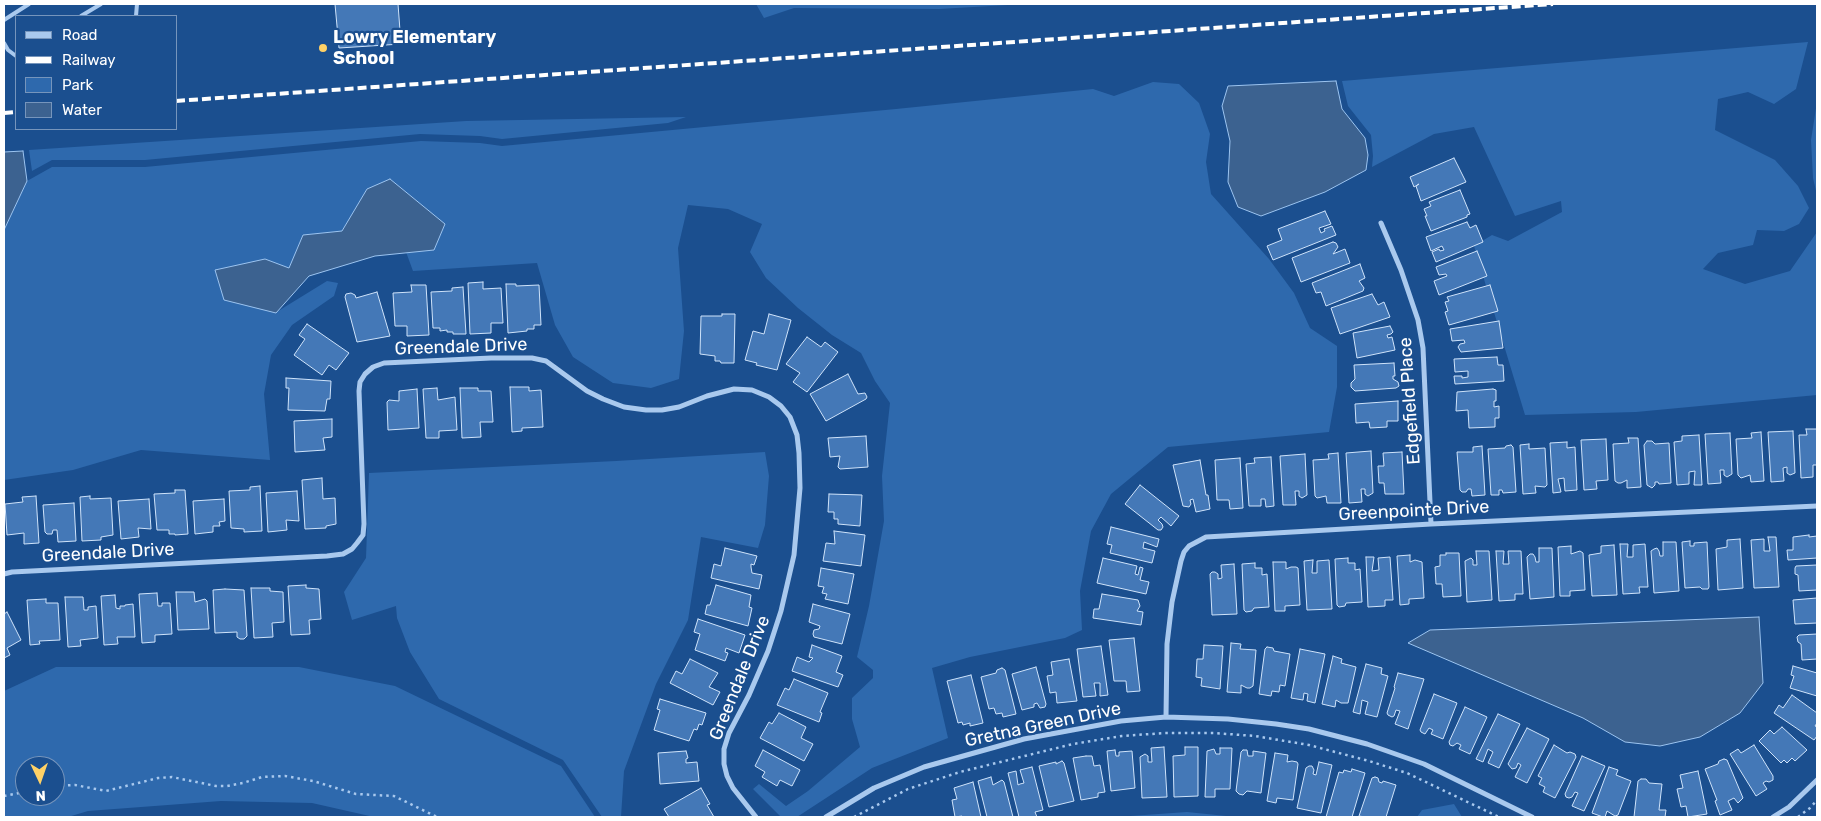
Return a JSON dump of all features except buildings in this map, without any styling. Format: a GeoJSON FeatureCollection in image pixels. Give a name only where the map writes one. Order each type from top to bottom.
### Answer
{"type":"FeatureCollection","features":[{"type":"Feature","properties":{"kind":"street","name":"Edgefield Place"},"geometry":{"type":"LineString","coordinates":[[1380,223],[1401,270],[1418,320],[1423,348],[1431,524]]}},
{"type":"Feature","properties":{"kind":"street","name":"Greendale Drive"},"geometry":{"type":"LineString","coordinates":[[4,574],[12,572],[343,554],[352,549],[357,543],[362,535],[364,524],[360,382],[373,367],[384,363],[532,358],[546,361],[587,391],[604,399],[624,407],[646,410],[678,407],[707,396],[734,389],[752,390],[781,406],[790,418],[797,435],[800,488],[794,555],[781,611],[768,651],[749,695],[729,733],[724,749],[724,764],[730,782],[756,817]]}},
{"type":"Feature","properties":{"kind":"street","name":"Greenpointe Drive"},"geometry":{"type":"LineString","coordinates":[[1166,717],[1167,644],[1171,610],[1181,561],[1184,552],[1189,546],[1206,537],[1431,524],[1817,506]]}},
{"type":"Feature","properties":{"kind":"street","name":"Gretna Green Drive"},"geometry":{"type":"LineString","coordinates":[[826,817],[874,788],[924,767],[1042,736],[1121,721],[1166,717],[1228,719],[1276,724],[1308,729],[1367,744],[1424,764],[1532,817]]}},
{"type":"Feature","properties":{"kind":"street"},"geometry":{"type":"LineString","coordinates":[[1773,817],[1789,807],[1817,780]]}},
{"type":"Feature","properties":{"kind":"lane"},"geometry":{"type":"LineString","coordinates":[[4,20],[29,4]]}},
{"type":"Feature","properties":{"kind":"lane"},"geometry":{"type":"LineString","coordinates":[[83,15],[101,4]]}},
{"type":"Feature","properties":{"kind":"lane"},"geometry":{"type":"LineString","coordinates":[[4,44],[15,55]]}},
{"type":"Feature","properties":{"kind":"path"},"geometry":{"type":"LineString","coordinates":[[854,817],[908,790],[960,772],[1073,744],[1122,736],[1165,733],[1214,733],[1255,736],[1309,745],[1369,760],[1407,773],[1500,817]]}},
{"type":"Feature","properties":{"kind":"path"},"geometry":{"type":"LineString","coordinates":[[65,786],[75,785],[106,790],[158,778],[172,777],[216,786],[227,786],[262,777],[285,776],[313,781],[356,794],[394,796],[437,817]]}},
{"type":"Feature","properties":{"kind":"path"},"geometry":{"type":"LineString","coordinates":[[1798,817],[1817,800]]}},
{"type":"Feature","properties":{"kind":"green space"},"geometry":{"type":"Polygon","coordinates":[[[756,4],[1025,4],[939,9],[794,8],[764,18],[756,4]]]}},
{"type":"Feature","properties":{"kind":"green space"},"geometry":{"type":"Polygon","coordinates":[[[1808,42],[1796,89],[1774,104],[1748,92],[1718,99],[1715,130],[1775,160],[1798,186],[1809,208],[1799,224],[1784,231],[1757,230],[1753,245],[1718,253],[1703,269],[1745,284],[1790,271],[1817,232],[1817,395],[1636,412],[1525,415],[1474,246],[1492,235],[1508,241],[1562,212],[1561,201],[1515,216],[1474,127],[1434,134],[1372,167],[1371,135],[1348,106],[1342,81],[1808,42]]]}},
{"type":"Feature","properties":{"kind":"green space"},"geometry":{"type":"Polygon","coordinates":[[[1153,82],[1179,84],[1199,103],[1210,134],[1206,162],[1211,194],[1269,259],[1294,293],[1310,328],[1337,346],[1337,387],[1329,432],[1168,447],[1111,494],[1091,531],[1080,591],[1082,630],[1065,638],[970,657],[932,668],[948,738],[872,768],[797,817],[781,817],[753,789],[759,784],[786,806],[808,791],[860,747],[852,719],[852,698],[873,678],[873,670],[857,657],[869,606],[884,521],[882,476],[890,403],[875,381],[861,353],[832,335],[798,308],[766,278],[750,252],[762,224],[728,209],[688,205],[678,248],[684,331],[679,379],[651,388],[613,383],[573,357],[555,325],[537,263],[413,271],[406,252],[434,250],[367,189],[342,231],[303,235],[289,269],[265,259],[275,313],[327,281],[338,283],[334,296],[292,325],[271,355],[264,394],[270,460],[141,450],[73,470],[4,480],[4,230],[27,181],[52,167],[145,167],[421,141],[480,143],[502,146],[1093,89],[1114,96],[1153,82]]]}},
{"type":"Feature","properties":{"kind":"green space"},"geometry":{"type":"Polygon","coordinates":[[[1817,102],[1817,195],[1813,178],[1811,140],[1817,102]]]}},
{"type":"Feature","properties":{"kind":"green space"},"geometry":{"type":"Polygon","coordinates":[[[686,117],[668,123],[502,139],[480,136],[420,134],[145,160],[52,160],[32,171],[29,150],[466,121],[686,117]]]}},
{"type":"Feature","properties":{"kind":"green space"},"geometry":{"type":"Polygon","coordinates":[[[765,452],[769,476],[765,525],[758,548],[701,537],[688,620],[656,684],[624,771],[621,817],[602,817],[563,760],[439,699],[410,652],[397,618],[396,606],[352,620],[344,592],[366,558],[369,473],[765,452]]]}},
{"type":"Feature","properties":{"kind":"green space"},"geometry":{"type":"Polygon","coordinates":[[[56,667],[299,667],[395,686],[561,766],[595,817],[374,817],[312,803],[221,801],[88,811],[68,817],[4,817],[4,691],[56,667]]]}},
{"type":"Feature","properties":{"kind":"green space"},"geometry":{"type":"Polygon","coordinates":[[[1454,804],[1462,817],[1417,817],[1422,810],[1454,804]]]}},
{"type":"Feature","properties":{"kind":"green space"},"geometry":{"type":"Polygon","coordinates":[[[1187,812],[1236,817],[1116,817],[1187,812]]]}},
{"type":"Feature","properties":{"kind":"water"},"geometry":{"type":"Polygon","coordinates":[[[1336,81],[1342,109],[1365,138],[1368,155],[1366,170],[1325,192],[1261,216],[1238,207],[1228,182],[1230,141],[1222,106],[1228,86],[1336,81]]]}},
{"type":"Feature","properties":{"kind":"water"},"geometry":{"type":"Polygon","coordinates":[[[23,151],[27,181],[4,230],[4,152],[23,151]]]}},
{"type":"Feature","properties":{"kind":"water"},"geometry":{"type":"Polygon","coordinates":[[[390,179],[445,224],[434,250],[375,256],[309,276],[276,313],[224,300],[215,270],[265,259],[289,268],[303,235],[342,231],[367,189],[390,179]]]}},
{"type":"Feature","properties":{"kind":"water"},"geometry":{"type":"Polygon","coordinates":[[[1759,617],[1763,683],[1740,713],[1700,737],[1660,746],[1625,742],[1583,718],[1408,643],[1430,630],[1759,617]]]}},
{"type":"Feature","properties":{"kind":"railway"},"geometry":{"type":"LineString","coordinates":[[178,101],[1553,4]]}},
{"type":"Feature","properties":{"kind":"railway"},"geometry":{"type":"LineString","coordinates":[[4,113],[15,112]]}},
{"type":"Feature","properties":{"kind":"place","name":"Lowry Elementary School"},"geometry":{"type":"Point","coordinates":[323,48]}}]}
